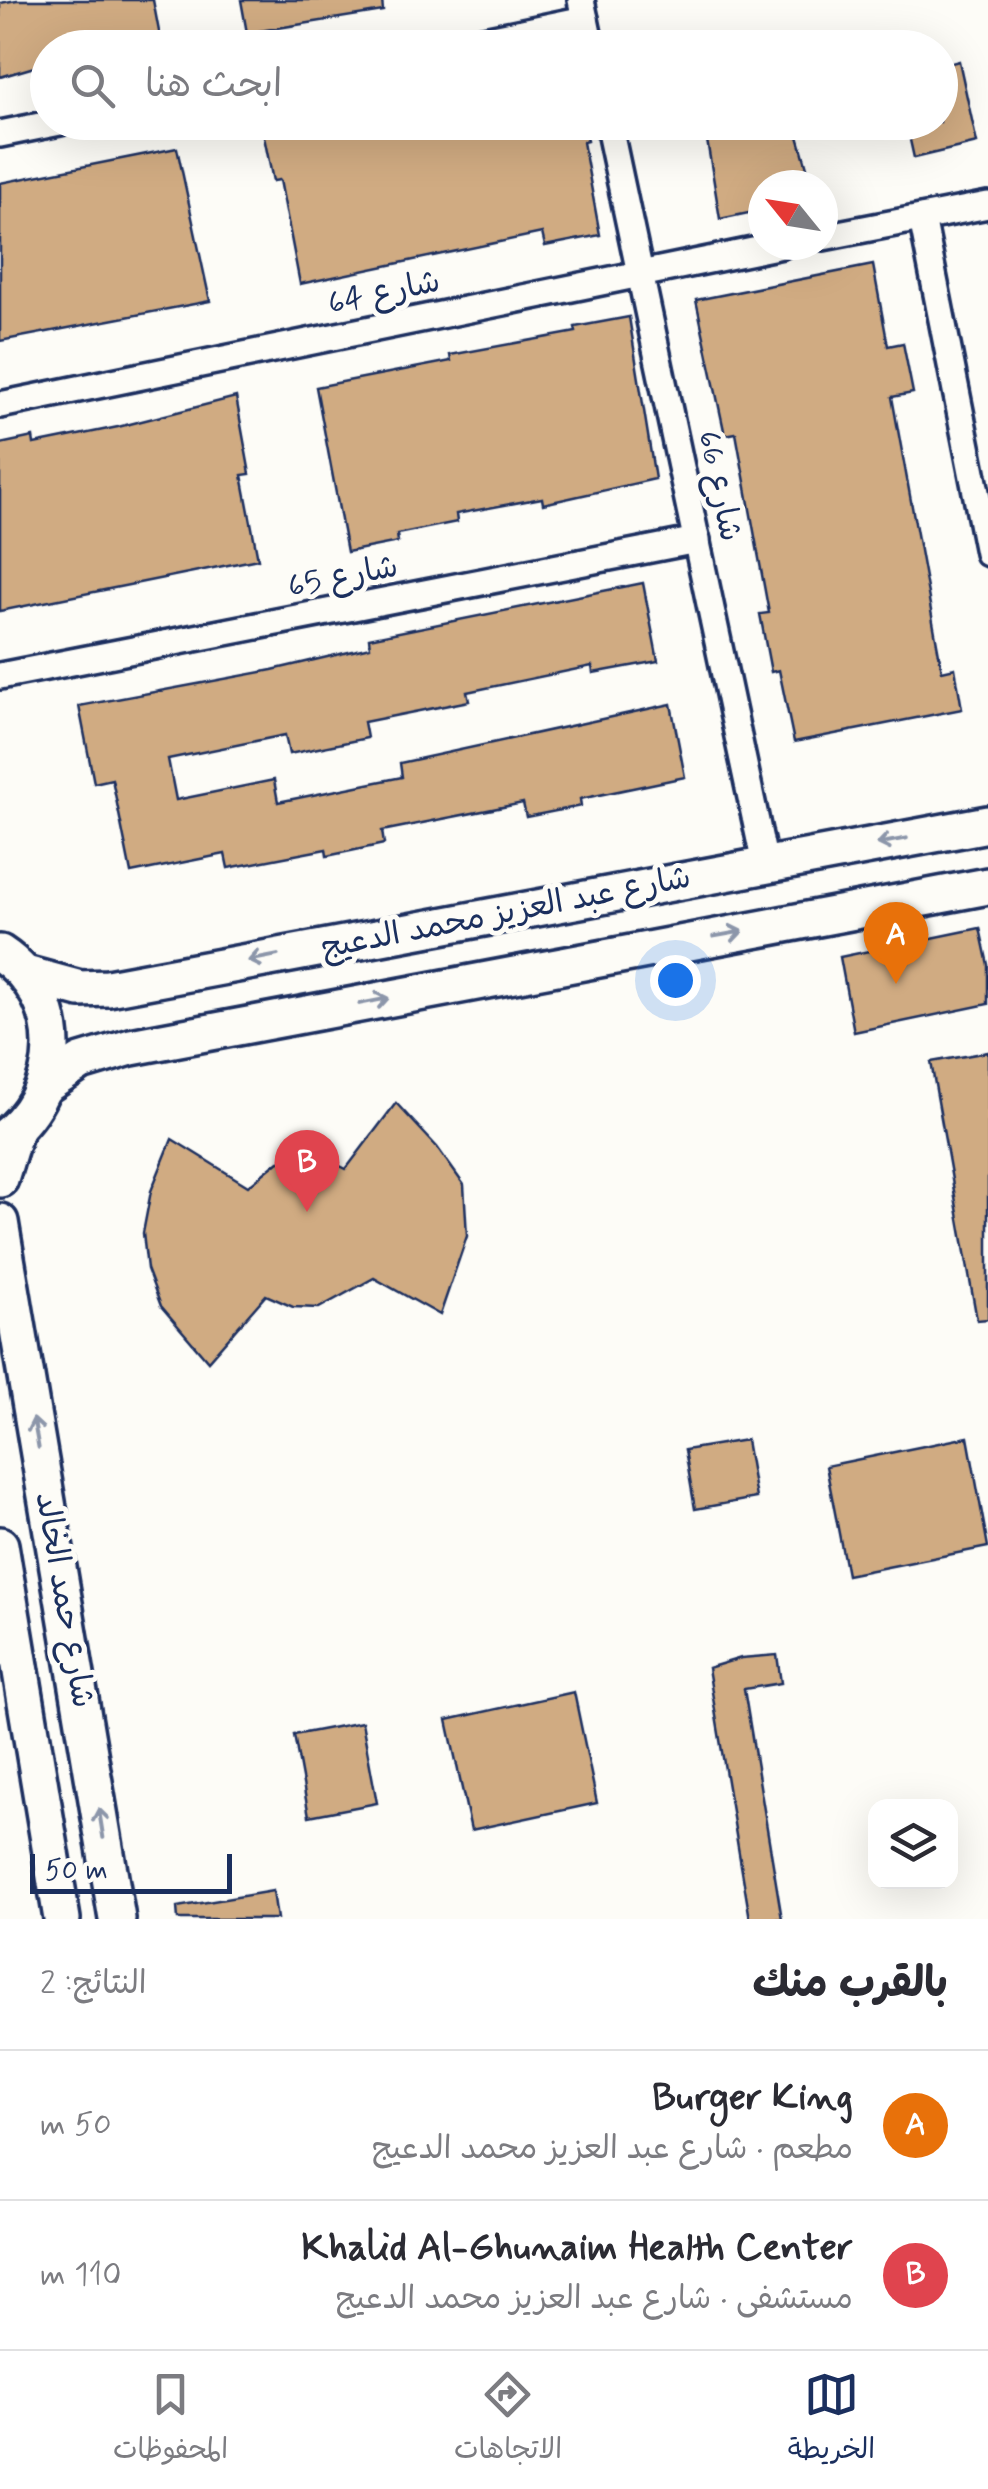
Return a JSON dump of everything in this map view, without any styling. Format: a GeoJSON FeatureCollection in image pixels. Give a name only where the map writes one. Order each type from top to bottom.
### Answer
{"type":"FeatureCollection","features":[{"type":"Feature","properties":{"kind":"street"},"geometry":{"type":"LineString","coordinates":[[510,30],[583,10]]}},
{"type":"Feature","properties":{"kind":"street"},"geometry":{"type":"LineString","coordinates":[[0,134],[30,128]]}},
{"type":"Feature","properties":{"kind":"street","name":"شارع 66"},"geometry":{"type":"LineString","coordinates":[[612,140],[765,864]]}},
{"type":"Feature","properties":{"kind":"street"},"geometry":{"type":"LineString","coordinates":[[838,234],[988,205]]}},
{"type":"Feature","properties":{"kind":"street"},"geometry":{"type":"LineString","coordinates":[[922,218],[988,552]]}},
{"type":"Feature","properties":{"kind":"street","name":"شارع 64"},"geometry":{"type":"LineString","coordinates":[[0,406],[748,252]]}},
{"type":"Feature","properties":{"kind":"street","name":"شارع 65"},"geometry":{"type":"LineString","coordinates":[[0,676],[697,540]]}},
{"type":"Feature","properties":{"kind":"street","name":"شارع عبد العزيز محمد الدعيج"},"geometry":{"type":"LineString","coordinates":[[12,964],[80,989],[120,984],[988,824]]}},
{"type":"Feature","properties":{"kind":"street","name":"شارع عبد العزيز محمد الدعيج"},"geometry":{"type":"LineString","coordinates":[[46,1086],[81,1062],[132,1048],[988,886]]}},
{"type":"Feature","properties":{"kind":"street"},"geometry":{"type":"LineString","coordinates":[[0,1179],[7,1136],[46,1086],[52,1057],[51,1027],[42,999],[12,964]]}},
{"type":"Feature","properties":{"kind":"street"},"geometry":{"type":"LineString","coordinates":[[120,984],[110,1006],[114,1030],[132,1048]]}},
{"type":"Feature","properties":{"kind":"street","name":"شارع حمد الخالد"},"geometry":{"type":"LineString","coordinates":[[0,1222],[118,1919]]}},
{"type":"Feature","properties":{"kind":"street","name":"شارع حمد الخالد"},"geometry":{"type":"LineString","coordinates":[[0,1545],[8,1645],[62,1919]]}},
{"type":"Feature","properties":{"kind":"street"},"geometry":{"type":"LineString","coordinates":[[55,1882],[73,1894],[95,1891],[110,1874]]}},
{"type":"Feature","properties":{"kind":"building"},"geometry":{"type":"Polygon","coordinates":[[[153,0],[159,30],[30,30],[30,68],[0,77],[0,3],[153,0]]]}},
{"type":"Feature","properties":{"kind":"building"},"geometry":{"type":"Polygon","coordinates":[[[241,0],[382,0],[383,11],[246,30],[241,0]]]}},
{"type":"Feature","properties":{"kind":"building"},"geometry":{"type":"Polygon","coordinates":[[[958,61],[977,143],[914,158],[910,140],[958,140],[958,61]]]}},
{"type":"Feature","properties":{"kind":"building"},"geometry":{"type":"Polygon","coordinates":[[[265,140],[587,140],[583,142],[600,235],[545,246],[542,233],[300,284],[280,180],[273,181],[265,140]]]}},
{"type":"Feature","properties":{"kind":"building"},"geometry":{"type":"Polygon","coordinates":[[[707,140],[799,140],[808,170],[748,170],[748,213],[720,219],[707,140]]]}},
{"type":"Feature","properties":{"kind":"building"},"geometry":{"type":"Polygon","coordinates":[[[177,148],[210,301],[0,341],[0,183],[177,148]]]}},
{"type":"Feature","properties":{"kind":"building"},"geometry":{"type":"Polygon","coordinates":[[[873,265],[888,346],[903,343],[913,393],[892,397],[942,671],[955,668],[962,709],[794,742],[779,670],[771,672],[760,614],[769,613],[736,433],[725,435],[696,300],[873,265]]]}},
{"type":"Feature","properties":{"kind":"building"},"geometry":{"type":"Polygon","coordinates":[[[629,317],[655,479],[543,504],[542,498],[456,514],[457,522],[397,534],[398,542],[347,552],[316,387],[451,361],[450,355],[576,332],[575,327],[629,317]]]}},
{"type":"Feature","properties":{"kind":"building"},"geometry":{"type":"Polygon","coordinates":[[[236,397],[250,474],[242,475],[258,559],[0,611],[0,444],[33,437],[34,444],[236,397]]]}},
{"type":"Feature","properties":{"kind":"building"},"geometry":{"type":"Polygon","coordinates":[[[643,583],[658,661],[593,673],[592,666],[467,692],[469,701],[364,722],[367,738],[289,754],[285,735],[168,759],[176,800],[274,780],[278,802],[402,777],[400,763],[671,704],[685,777],[580,799],[581,806],[526,817],[523,803],[382,831],[384,844],[327,856],[326,849],[228,868],[225,854],[131,873],[112,779],[94,783],[79,706],[272,670],[370,647],[369,638],[643,583]]]}},
{"type":"Feature","properties":{"kind":"building"},"geometry":{"type":"Polygon","coordinates":[[[980,928],[988,965],[988,1004],[854,1032],[840,957],[980,928]]]}},
{"type":"Feature","properties":{"kind":"building"},"geometry":{"type":"Polygon","coordinates":[[[988,1052],[988,1319],[977,1320],[931,1062],[988,1052]]]}},
{"type":"Feature","properties":{"kind":"building"},"geometry":{"type":"Polygon","coordinates":[[[396,1103],[437,1147],[464,1185],[467,1236],[440,1315],[374,1278],[319,1308],[293,1307],[266,1295],[208,1361],[161,1306],[147,1269],[143,1233],[151,1191],[172,1139],[248,1186],[279,1161],[317,1154],[346,1169],[396,1103]]]}},
{"type":"Feature","properties":{"kind":"building"},"geometry":{"type":"Polygon","coordinates":[[[968,1437],[988,1547],[847,1575],[826,1466],[968,1437]]]}},
{"type":"Feature","properties":{"kind":"building"},"geometry":{"type":"Polygon","coordinates":[[[746,1440],[756,1498],[695,1509],[685,1450],[746,1440]]]}},
{"type":"Feature","properties":{"kind":"building"},"geometry":{"type":"Polygon","coordinates":[[[777,1655],[781,1683],[744,1689],[782,1919],[750,1919],[708,1668],[741,1658],[777,1655]]]}},
{"type":"Feature","properties":{"kind":"building"},"geometry":{"type":"Polygon","coordinates":[[[574,1692],[597,1803],[471,1830],[447,1720],[574,1692]]]}},
{"type":"Feature","properties":{"kind":"building"},"geometry":{"type":"Polygon","coordinates":[[[362,1722],[377,1803],[309,1816],[294,1735],[362,1722]]]}},
{"type":"Feature","properties":{"kind":"building"},"geometry":{"type":"Polygon","coordinates":[[[273,1891],[277,1919],[178,1919],[177,1907],[273,1891]]]}},
{"type":"Feature","properties":{"kind":"place","name":"Burger King"},"geometry":{"type":"Point","coordinates":[896,984]}},
{"type":"Feature","properties":{"kind":"place","name":"Khalid Al-Ghunaim Health Center"},"geometry":{"type":"Point","coordinates":[307,1212]}}]}
